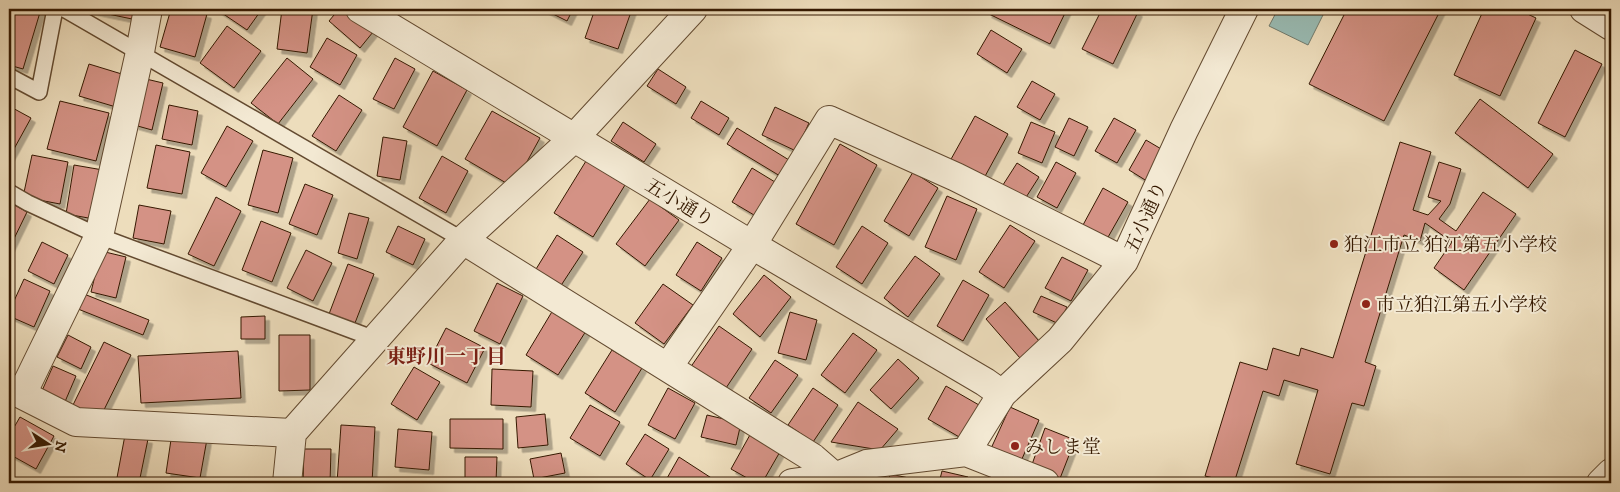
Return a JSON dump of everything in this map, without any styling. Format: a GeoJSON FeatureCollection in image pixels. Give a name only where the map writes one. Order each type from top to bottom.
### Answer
{"type":"FeatureCollection","features":[{"type":"Feature","properties":{"kind":"street"},"geometry":{"type":"LineString","coordinates":[[148,9],[99,236],[15,391],[76,422],[292,433]]}},
{"type":"Feature","properties":{"kind":"street"},"geometry":{"type":"LineString","coordinates":[[287,483],[292,433],[463,240],[574,138],[692,9]]}},
{"type":"Feature","properties":{"kind":"street","name":"五小通り"},"geometry":{"type":"LineString","coordinates":[[966,452],[1002,394],[1060,340],[1124,261],[1184,130],[1244,9]]}},
{"type":"Feature","properties":{"kind":"street"},"geometry":{"type":"LineString","coordinates":[[1584,9],[1611,26]]}},
{"type":"Feature","properties":{"kind":"street","name":"五小通り"},"geometry":{"type":"LineString","coordinates":[[372,12],[574,138],[985,382],[1002,394]]}},
{"type":"Feature","properties":{"kind":"street"},"geometry":{"type":"LineString","coordinates":[[668,367],[752,245],[829,120],[956,178],[1124,261]]}},
{"type":"Feature","properties":{"kind":"street"},"geometry":{"type":"LineString","coordinates":[[463,240],[813,458],[835,477]]}},
{"type":"Feature","properties":{"kind":"street"},"geometry":{"type":"LineString","coordinates":[[792,483],[865,474],[966,452],[1045,483]]}},
{"type":"Feature","properties":{"kind":"street"},"geometry":{"type":"LineString","coordinates":[[1601,483],[1611,473]]}},
{"type":"Feature","properties":{"kind":"lane"},"geometry":{"type":"LineString","coordinates":[[9,76],[39,92],[55,9]]}},
{"type":"Feature","properties":{"kind":"lane"},"geometry":{"type":"LineString","coordinates":[[64,9],[463,240]]}},
{"type":"Feature","properties":{"kind":"lane"},"geometry":{"type":"LineString","coordinates":[[9,192],[28,203],[99,236],[375,339]]}},
{"type":"Feature","properties":{"kind":"water"},"geometry":{"type":"Polygon","coordinates":[[[1278,9],[1326,9],[1308,45],[1269,26],[1278,9]]]}},
{"type":"Feature","properties":{"kind":"building"},"geometry":{"type":"Polygon","coordinates":[[[9,9],[41,9],[23,69],[9,65],[9,9]]]}},
{"type":"Feature","properties":{"kind":"building"},"geometry":{"type":"Polygon","coordinates":[[[90,9],[134,9],[132,19],[90,9]]]}},
{"type":"Feature","properties":{"kind":"building"},"geometry":{"type":"Polygon","coordinates":[[[171,9],[189,9],[207,14],[195,57],[160,47],[171,9]]]}},
{"type":"Feature","properties":{"kind":"building"},"geometry":{"type":"Polygon","coordinates":[[[216,9],[262,9],[247,30],[216,9]]]}},
{"type":"Feature","properties":{"kind":"building"},"geometry":{"type":"Polygon","coordinates":[[[282,9],[313,9],[307,53],[277,49],[282,9]]]}},
{"type":"Feature","properties":{"kind":"building"},"geometry":{"type":"Polygon","coordinates":[[[339,9],[346,9],[373,32],[360,48],[329,21],[339,9]]]}},
{"type":"Feature","properties":{"kind":"building"},"geometry":{"type":"Polygon","coordinates":[[[543,9],[573,9],[567,21],[543,9]]]}},
{"type":"Feature","properties":{"kind":"building"},"geometry":{"type":"Polygon","coordinates":[[[595,9],[632,9],[618,49],[585,38],[595,9]]]}},
{"type":"Feature","properties":{"kind":"building"},"geometry":{"type":"Polygon","coordinates":[[[990,9],[1067,9],[1050,44],[987,13],[990,9]]]}},
{"type":"Feature","properties":{"kind":"building"},"geometry":{"type":"Polygon","coordinates":[[[1102,9],[1131,9],[1138,12],[1113,64],[1082,49],[1102,9]]]}},
{"type":"Feature","properties":{"kind":"building"},"geometry":{"type":"Polygon","coordinates":[[[1347,9],[1441,9],[1384,121],[1309,84],[1347,9]]]}},
{"type":"Feature","properties":{"kind":"building"},"geometry":{"type":"Polygon","coordinates":[[[1484,9],[1517,9],[1536,18],[1500,96],[1454,75],[1484,9]]]}},
{"type":"Feature","properties":{"kind":"building"},"geometry":{"type":"Polygon","coordinates":[[[227,26],[261,51],[234,88],[200,63],[227,26]]]}},
{"type":"Feature","properties":{"kind":"building"},"geometry":{"type":"Polygon","coordinates":[[[991,30],[1022,49],[1007,73],[977,54],[991,30]]]}},
{"type":"Feature","properties":{"kind":"building"},"geometry":{"type":"Polygon","coordinates":[[[327,38],[357,55],[340,85],[310,67],[327,38]]]}},
{"type":"Feature","properties":{"kind":"building"},"geometry":{"type":"Polygon","coordinates":[[[1575,50],[1602,64],[1565,137],[1538,123],[1575,50]]]}},
{"type":"Feature","properties":{"kind":"building"},"geometry":{"type":"Polygon","coordinates":[[[287,58],[313,79],[278,124],[251,103],[287,58]]]}},
{"type":"Feature","properties":{"kind":"building"},"geometry":{"type":"Polygon","coordinates":[[[395,58],[415,69],[394,109],[373,99],[395,58]]]}},
{"type":"Feature","properties":{"kind":"building"},"geometry":{"type":"Polygon","coordinates":[[[89,64],[125,75],[116,107],[79,96],[89,64]]]}},
{"type":"Feature","properties":{"kind":"building"},"geometry":{"type":"Polygon","coordinates":[[[658,69],[686,87],[676,104],[647,86],[658,69]]]}},
{"type":"Feature","properties":{"kind":"building"},"geometry":{"type":"Polygon","coordinates":[[[433,71],[467,90],[437,146],[403,127],[433,71]]]}},
{"type":"Feature","properties":{"kind":"building"},"geometry":{"type":"Polygon","coordinates":[[[146,79],[163,83],[152,130],[134,125],[146,79]]]}},
{"type":"Feature","properties":{"kind":"building"},"geometry":{"type":"Polygon","coordinates":[[[1032,81],[1055,94],[1040,120],[1017,107],[1032,81]]]}},
{"type":"Feature","properties":{"kind":"building"},"geometry":{"type":"Polygon","coordinates":[[[339,95],[362,110],[336,151],[312,136],[339,95]]]}},
{"type":"Feature","properties":{"kind":"building"},"geometry":{"type":"Polygon","coordinates":[[[1480,99],[1553,154],[1528,188],[1455,133],[1480,99]]]}},
{"type":"Feature","properties":{"kind":"building"},"geometry":{"type":"Polygon","coordinates":[[[60,101],[109,113],[96,161],[47,149],[60,101]]]}},
{"type":"Feature","properties":{"kind":"building"},"geometry":{"type":"Polygon","coordinates":[[[701,101],[729,118],[719,135],[691,118],[701,101]]]}},
{"type":"Feature","properties":{"kind":"building"},"geometry":{"type":"Polygon","coordinates":[[[169,105],[198,111],[192,145],[162,139],[169,105]]]}},
{"type":"Feature","properties":{"kind":"building"},"geometry":{"type":"Polygon","coordinates":[[[9,106],[31,118],[9,158],[9,106]]]}},
{"type":"Feature","properties":{"kind":"building"},"geometry":{"type":"Polygon","coordinates":[[[775,107],[809,123],[796,151],[762,135],[775,107]]]}},
{"type":"Feature","properties":{"kind":"building"},"geometry":{"type":"Polygon","coordinates":[[[492,111],[540,138],[513,187],[465,159],[492,111]]]}},
{"type":"Feature","properties":{"kind":"building"},"geometry":{"type":"Polygon","coordinates":[[[975,116],[1008,134],[983,180],[950,161],[975,116]]]}},
{"type":"Feature","properties":{"kind":"building"},"geometry":{"type":"Polygon","coordinates":[[[1069,118],[1088,127],[1074,156],[1055,147],[1069,118]]]}},
{"type":"Feature","properties":{"kind":"building"},"geometry":{"type":"Polygon","coordinates":[[[1114,118],[1136,130],[1117,163],[1095,151],[1114,118]]]}},
{"type":"Feature","properties":{"kind":"building"},"geometry":{"type":"Polygon","coordinates":[[[623,122],[656,144],[644,162],[611,141],[623,122]]]}},
{"type":"Feature","properties":{"kind":"building"},"geometry":{"type":"Polygon","coordinates":[[[1031,122],[1055,132],[1042,163],[1018,153],[1031,122]]]}},
{"type":"Feature","properties":{"kind":"building"},"geometry":{"type":"Polygon","coordinates":[[[227,126],[253,141],[226,187],[201,173],[227,126]]]}},
{"type":"Feature","properties":{"kind":"building"},"geometry":{"type":"Polygon","coordinates":[[[737,128],[789,160],[780,176],[727,144],[737,128]]]}},
{"type":"Feature","properties":{"kind":"building"},"geometry":{"type":"Polygon","coordinates":[[[383,137],[407,141],[400,180],[377,176],[383,137]]]}},
{"type":"Feature","properties":{"kind":"building"},"geometry":{"type":"Polygon","coordinates":[[[1146,140],[1168,153],[1150,183],[1129,170],[1146,140]]]}},
{"type":"Feature","properties":{"kind":"building"},"geometry":{"type":"Polygon","coordinates":[[[1400,142],[1431,152],[1413,210],[1428,215],[1441,201],[1428,197],[1439,162],[1461,169],[1450,204],[1439,219],[1456,231],[1483,192],[1516,214],[1464,290],[1434,268],[1452,242],[1425,223],[1420,241],[1404,235],[1365,362],[1376,366],[1364,406],[1352,403],[1330,474],[1296,464],[1318,390],[1284,380],[1279,396],[1263,391],[1234,483],[1205,476],[1240,362],[1267,370],[1273,348],[1299,356],[1301,348],[1333,358],[1400,142]]]}},
{"type":"Feature","properties":{"kind":"building"},"geometry":{"type":"Polygon","coordinates":[[[840,144],[877,165],[834,245],[796,224],[840,144]]]}},
{"type":"Feature","properties":{"kind":"building"},"geometry":{"type":"Polygon","coordinates":[[[156,145],[190,152],[182,194],[147,188],[156,145]]]}},
{"type":"Feature","properties":{"kind":"building"},"geometry":{"type":"Polygon","coordinates":[[[263,150],[293,158],[278,213],[248,205],[263,150]]]}},
{"type":"Feature","properties":{"kind":"building"},"geometry":{"type":"Polygon","coordinates":[[[32,155],[68,162],[60,204],[23,197],[32,155]]]}},
{"type":"Feature","properties":{"kind":"building"},"geometry":{"type":"Polygon","coordinates":[[[442,156],[468,171],[446,213],[419,198],[442,156]]]}},
{"type":"Feature","properties":{"kind":"building"},"geometry":{"type":"Polygon","coordinates":[[[586,161],[625,185],[593,237],[554,213],[586,161]]]}},
{"type":"Feature","properties":{"kind":"building"},"geometry":{"type":"Polygon","coordinates":[[[1056,162],[1076,173],[1057,208],[1037,197],[1056,162]]]}},
{"type":"Feature","properties":{"kind":"building"},"geometry":{"type":"Polygon","coordinates":[[[1017,163],[1039,177],[1023,202],[1001,188],[1017,163]]]}},
{"type":"Feature","properties":{"kind":"building"},"geometry":{"type":"Polygon","coordinates":[[[74,165],[103,170],[94,219],[66,214],[74,165]]]}},
{"type":"Feature","properties":{"kind":"building"},"geometry":{"type":"Polygon","coordinates":[[[752,168],[775,182],[754,215],[732,202],[752,168]]]}},
{"type":"Feature","properties":{"kind":"building"},"geometry":{"type":"Polygon","coordinates":[[[913,172],[938,188],[909,236],[884,221],[913,172]]]}},
{"type":"Feature","properties":{"kind":"building"},"geometry":{"type":"Polygon","coordinates":[[[305,184],[333,195],[317,235],[289,224],[305,184]]]}},
{"type":"Feature","properties":{"kind":"building"},"geometry":{"type":"Polygon","coordinates":[[[1103,188],[1128,202],[1107,239],[1083,225],[1103,188]]]}},
{"type":"Feature","properties":{"kind":"building"},"geometry":{"type":"Polygon","coordinates":[[[947,196],[977,209],[956,260],[925,247],[947,196]]]}},
{"type":"Feature","properties":{"kind":"building"},"geometry":{"type":"Polygon","coordinates":[[[216,197],[241,211],[214,266],[188,254],[216,197]]]}},
{"type":"Feature","properties":{"kind":"building"},"geometry":{"type":"Polygon","coordinates":[[[650,199],[679,220],[645,266],[616,244],[650,199]]]}},
{"type":"Feature","properties":{"kind":"building"},"geometry":{"type":"Polygon","coordinates":[[[9,202],[27,212],[9,249],[9,202]]]}},
{"type":"Feature","properties":{"kind":"building"},"geometry":{"type":"Polygon","coordinates":[[[139,205],[171,211],[164,244],[133,238],[139,205]]]}},
{"type":"Feature","properties":{"kind":"building"},"geometry":{"type":"Polygon","coordinates":[[[349,213],[369,218],[357,259],[338,253],[349,213]]]}},
{"type":"Feature","properties":{"kind":"building"},"geometry":{"type":"Polygon","coordinates":[[[261,221],[291,233],[272,282],[242,270],[261,221]]]}},
{"type":"Feature","properties":{"kind":"building"},"geometry":{"type":"Polygon","coordinates":[[[1010,225],[1035,241],[1004,288],[979,272],[1010,225]]]}},
{"type":"Feature","properties":{"kind":"building"},"geometry":{"type":"Polygon","coordinates":[[[398,226],[425,239],[413,265],[386,252],[398,226]]]}},
{"type":"Feature","properties":{"kind":"building"},"geometry":{"type":"Polygon","coordinates":[[[862,226],[888,243],[862,284],[836,267],[862,226]]]}},
{"type":"Feature","properties":{"kind":"building"},"geometry":{"type":"Polygon","coordinates":[[[557,235],[583,252],[558,290],[533,274],[557,235]]]}},
{"type":"Feature","properties":{"kind":"building"},"geometry":{"type":"Polygon","coordinates":[[[42,242],[68,255],[54,284],[28,271],[42,242]]]}},
{"type":"Feature","properties":{"kind":"building"},"geometry":{"type":"Polygon","coordinates":[[[697,242],[722,258],[701,291],[676,275],[697,242]]]}},
{"type":"Feature","properties":{"kind":"building"},"geometry":{"type":"Polygon","coordinates":[[[306,250],[332,263],[313,301],[287,288],[306,250]]]}},
{"type":"Feature","properties":{"kind":"building"},"geometry":{"type":"Polygon","coordinates":[[[101,251],[126,257],[116,298],[91,292],[101,251]]]}},
{"type":"Feature","properties":{"kind":"building"},"geometry":{"type":"Polygon","coordinates":[[[915,256],[940,274],[908,317],[884,298],[915,256]]]}},
{"type":"Feature","properties":{"kind":"building"},"geometry":{"type":"Polygon","coordinates":[[[1062,257],[1088,270],[1071,301],[1045,288],[1062,257]]]}},
{"type":"Feature","properties":{"kind":"building"},"geometry":{"type":"Polygon","coordinates":[[[348,264],[374,274],[355,323],[329,314],[348,264]]]}},
{"type":"Feature","properties":{"kind":"building"},"geometry":{"type":"Polygon","coordinates":[[[764,275],[791,297],[760,337],[733,314],[764,275]]]}},
{"type":"Feature","properties":{"kind":"building"},"geometry":{"type":"Polygon","coordinates":[[[24,279],[50,291],[34,327],[9,316],[9,312],[24,279]]]}},
{"type":"Feature","properties":{"kind":"building"},"geometry":{"type":"Polygon","coordinates":[[[963,280],[989,295],[963,341],[937,326],[963,280]]]}},
{"type":"Feature","properties":{"kind":"building"},"geometry":{"type":"Polygon","coordinates":[[[497,283],[523,296],[500,344],[474,331],[497,283]]]}},
{"type":"Feature","properties":{"kind":"building"},"geometry":{"type":"Polygon","coordinates":[[[663,284],[693,305],[664,344],[635,323],[663,284]]]}},
{"type":"Feature","properties":{"kind":"building"},"geometry":{"type":"Polygon","coordinates":[[[84,294],[149,320],[143,335],[78,309],[84,294]]]}},
{"type":"Feature","properties":{"kind":"building"},"geometry":{"type":"Polygon","coordinates":[[[1041,296],[1067,307],[1059,324],[1033,312],[1041,296]]]}},
{"type":"Feature","properties":{"kind":"building"},"geometry":{"type":"Polygon","coordinates":[[[1005,302],[1039,341],[1020,358],[986,319],[1005,302]]]}},
{"type":"Feature","properties":{"kind":"building"},"geometry":{"type":"Polygon","coordinates":[[[553,310],[586,331],[558,375],[526,355],[553,310]]]}},
{"type":"Feature","properties":{"kind":"building"},"geometry":{"type":"Polygon","coordinates":[[[790,312],[817,320],[806,360],[778,353],[790,312]]]}},
{"type":"Feature","properties":{"kind":"building"},"geometry":{"type":"Polygon","coordinates":[[[265,316],[265,339],[241,339],[241,317],[265,316]]]}},
{"type":"Feature","properties":{"kind":"building"},"geometry":{"type":"Polygon","coordinates":[[[719,326],[752,349],[724,391],[690,368],[719,326]]]}},
{"type":"Feature","properties":{"kind":"building"},"geometry":{"type":"Polygon","coordinates":[[[446,328],[485,348],[467,383],[428,363],[446,328]]]}},
{"type":"Feature","properties":{"kind":"building"},"geometry":{"type":"Polygon","coordinates":[[[853,333],[877,350],[845,393],[821,375],[853,333]]]}},
{"type":"Feature","properties":{"kind":"building"},"geometry":{"type":"Polygon","coordinates":[[[68,335],[91,347],[81,369],[57,357],[68,335]]]}},
{"type":"Feature","properties":{"kind":"building"},"geometry":{"type":"Polygon","coordinates":[[[279,335],[310,335],[310,390],[279,391],[279,335]]]}},
{"type":"Feature","properties":{"kind":"building"},"geometry":{"type":"Polygon","coordinates":[[[104,342],[131,355],[99,420],[72,407],[104,342]]]}},
{"type":"Feature","properties":{"kind":"building"},"geometry":{"type":"Polygon","coordinates":[[[612,350],[642,368],[615,412],[585,393],[612,350]]]}},
{"type":"Feature","properties":{"kind":"building"},"geometry":{"type":"Polygon","coordinates":[[[238,351],[241,398],[141,403],[138,356],[238,351]]]}},
{"type":"Feature","properties":{"kind":"building"},"geometry":{"type":"Polygon","coordinates":[[[898,359],[919,378],[891,409],[870,390],[898,359]]]}},
{"type":"Feature","properties":{"kind":"building"},"geometry":{"type":"Polygon","coordinates":[[[775,360],[798,375],[771,413],[749,398],[775,360]]]}},
{"type":"Feature","properties":{"kind":"building"},"geometry":{"type":"Polygon","coordinates":[[[53,366],[76,376],[64,404],[41,393],[53,366]]]}},
{"type":"Feature","properties":{"kind":"building"},"geometry":{"type":"Polygon","coordinates":[[[414,367],[440,382],[417,420],[391,404],[414,367]]]}},
{"type":"Feature","properties":{"kind":"building"},"geometry":{"type":"Polygon","coordinates":[[[492,369],[533,371],[531,407],[491,405],[492,369]]]}},
{"type":"Feature","properties":{"kind":"building"},"geometry":{"type":"Polygon","coordinates":[[[946,386],[979,405],[961,438],[928,419],[946,386]]]}},
{"type":"Feature","properties":{"kind":"building"},"geometry":{"type":"Polygon","coordinates":[[[668,388],[695,403],[675,439],[648,425],[668,388]]]}},
{"type":"Feature","properties":{"kind":"building"},"geometry":{"type":"Polygon","coordinates":[[[813,388],[838,405],[813,442],[788,425],[813,388]]]}},
{"type":"Feature","properties":{"kind":"building"},"geometry":{"type":"Polygon","coordinates":[[[858,402],[898,429],[880,450],[831,442],[858,402]]]}},
{"type":"Feature","properties":{"kind":"building"},"geometry":{"type":"Polygon","coordinates":[[[590,405],[620,422],[600,456],[570,438],[590,405]]]}},
{"type":"Feature","properties":{"kind":"building"},"geometry":{"type":"Polygon","coordinates":[[[1010,407],[1039,420],[1018,468],[988,455],[1010,407]]]}},
{"type":"Feature","properties":{"kind":"building"},"geometry":{"type":"Polygon","coordinates":[[[545,414],[548,445],[518,448],[516,417],[545,414]]]}},
{"type":"Feature","properties":{"kind":"building"},"geometry":{"type":"Polygon","coordinates":[[[707,415],[741,423],[736,445],[701,437],[707,415]]]}},
{"type":"Feature","properties":{"kind":"building"},"geometry":{"type":"Polygon","coordinates":[[[20,417],[54,436],[36,469],[9,454],[9,436],[20,417]]]}},
{"type":"Feature","properties":{"kind":"building"},"geometry":{"type":"Polygon","coordinates":[[[450,419],[503,419],[503,449],[450,448],[450,419]]]}},
{"type":"Feature","properties":{"kind":"building"},"geometry":{"type":"Polygon","coordinates":[[[341,425],[375,427],[372,483],[337,483],[341,425]]]}},
{"type":"Feature","properties":{"kind":"building"},"geometry":{"type":"Polygon","coordinates":[[[1045,428],[1075,440],[1059,481],[1030,470],[1045,428]]]}},
{"type":"Feature","properties":{"kind":"building"},"geometry":{"type":"Polygon","coordinates":[[[398,429],[432,432],[429,470],[395,467],[398,429]]]}},
{"type":"Feature","properties":{"kind":"building"},"geometry":{"type":"Polygon","coordinates":[[[172,433],[207,439],[200,478],[166,473],[172,433]]]}},
{"type":"Feature","properties":{"kind":"building"},"geometry":{"type":"Polygon","coordinates":[[[751,433],[781,450],[762,483],[756,483],[731,469],[751,433]]]}},
{"type":"Feature","properties":{"kind":"building"},"geometry":{"type":"Polygon","coordinates":[[[645,434],[669,449],[650,480],[626,464],[645,434]]]}},
{"type":"Feature","properties":{"kind":"building"},"geometry":{"type":"Polygon","coordinates":[[[125,435],[148,439],[139,483],[116,483],[125,435]]]}},
{"type":"Feature","properties":{"kind":"building"},"geometry":{"type":"Polygon","coordinates":[[[304,449],[331,449],[330,483],[303,483],[304,449]]]}},
{"type":"Feature","properties":{"kind":"building"},"geometry":{"type":"Polygon","coordinates":[[[561,453],[565,473],[534,479],[530,459],[561,453]]]}},
{"type":"Feature","properties":{"kind":"building"},"geometry":{"type":"Polygon","coordinates":[[[465,457],[497,457],[496,482],[465,481],[465,457]]]}},
{"type":"Feature","properties":{"kind":"building"},"geometry":{"type":"Polygon","coordinates":[[[679,457],[716,481],[715,483],[671,483],[666,480],[679,457]]]}},
{"type":"Feature","properties":{"kind":"building"},"geometry":{"type":"Polygon","coordinates":[[[942,471],[968,477],[967,483],[939,483],[942,471]]]}},
{"type":"Feature","properties":{"kind":"building"},"geometry":{"type":"Polygon","coordinates":[[[890,474],[923,481],[923,483],[888,483],[890,474]]]}},
{"type":"Feature","properties":{"kind":"place","name":"狛江市立 狛江第五小学校"},"geometry":{"type":"Point","coordinates":[1334,244]}},
{"type":"Feature","properties":{"kind":"place","name":"市立狛江第五小学校"},"geometry":{"type":"Point","coordinates":[1366,304]}},
{"type":"Feature","properties":{"kind":"place","name":"みしま堂"},"geometry":{"type":"Point","coordinates":[1015,446]}},
{"type":"Feature","properties":{"kind":"district","name":"東野川一丁目"},"geometry":{"type":"Point","coordinates":[446,356]}}]}
